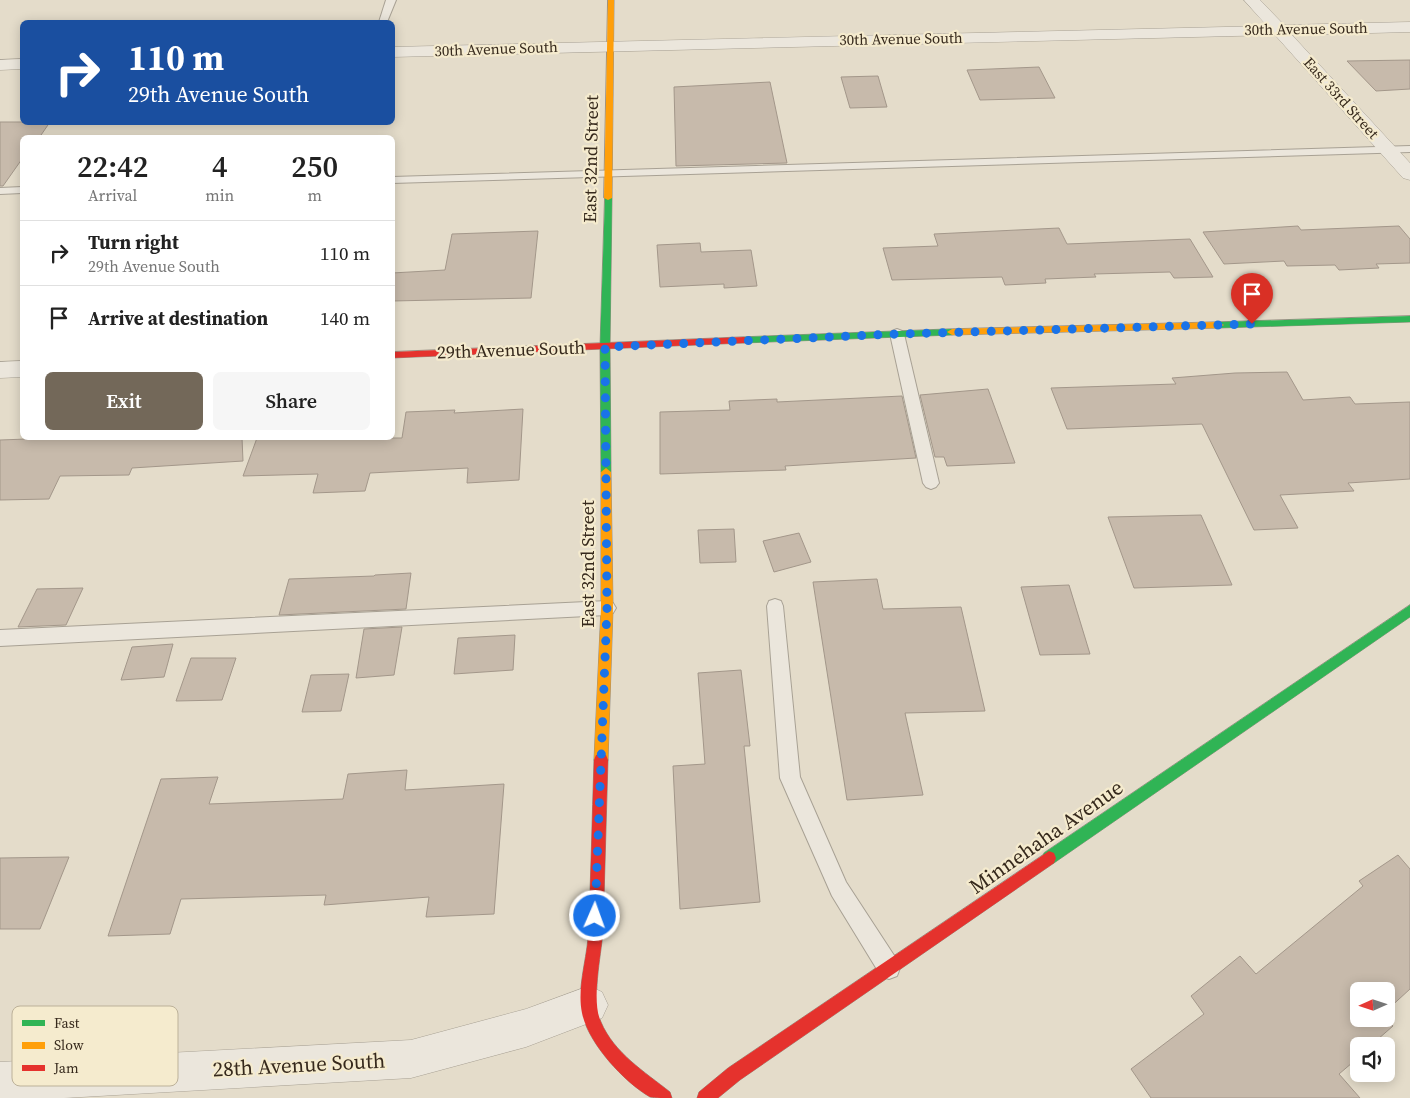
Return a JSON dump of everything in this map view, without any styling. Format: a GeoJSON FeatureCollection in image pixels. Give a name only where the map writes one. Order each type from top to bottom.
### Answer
{"type":"FeatureCollection","features":[{"type":"Feature","properties":{"kind":"street","name":"East 32nd Street"},"geometry":{"type":"LineString","coordinates":[[611,0],[605,347],[607,608],[594,955],[589,1005],[595,1031],[606,1047],[664,1098]]}},
{"type":"Feature","properties":{"kind":"street","name":"East 33rd Street"},"geometry":{"type":"LineString","coordinates":[[1252,0],[1410,174]]}},
{"type":"Feature","properties":{"kind":"street","name":"30th Avenue South"},"geometry":{"type":"LineString","coordinates":[[395,52],[1410,27]]}},
{"type":"Feature","properties":{"kind":"street"},"geometry":{"type":"LineString","coordinates":[[0,65],[20,64]]}},
{"type":"Feature","properties":{"kind":"street","name":"29th Avenue South"},"geometry":{"type":"LineString","coordinates":[[395,355],[897,334],[1410,319]]}},
{"type":"Feature","properties":{"kind":"street"},"geometry":{"type":"LineString","coordinates":[[0,370],[20,369]]}},
{"type":"Feature","properties":{"kind":"street","name":"Minnehaha Avenue"},"geometry":{"type":"LineString","coordinates":[[705,1098],[734,1074],[1410,610]]}},
{"type":"Feature","properties":{"kind":"street","name":"28th Avenue South"},"geometry":{"type":"LineString","coordinates":[[178,1072],[411,1059],[526,1028],[589,1005]]}},
{"type":"Feature","properties":{"kind":"lane"},"geometry":{"type":"LineString","coordinates":[[384,20],[391,0]]}},
{"type":"Feature","properties":{"kind":"lane"},"geometry":{"type":"LineString","coordinates":[[395,180],[1410,149]]}},
{"type":"Feature","properties":{"kind":"lane"},"geometry":{"type":"LineString","coordinates":[[0,191],[20,190]]}},
{"type":"Feature","properties":{"kind":"lane"},"geometry":{"type":"LineString","coordinates":[[897,334],[931,482]]}},
{"type":"Feature","properties":{"kind":"lane"},"geometry":{"type":"LineString","coordinates":[[775,606],[790,778],[839,889],[889,968]]}},
{"type":"Feature","properties":{"kind":"lane"},"geometry":{"type":"LineString","coordinates":[[0,638],[607,608]]}},
{"type":"Feature","properties":{"kind":"building"},"geometry":{"type":"Polygon","coordinates":[[[1410,60],[1410,89],[1376,91],[1347,61],[1410,60]]]}},
{"type":"Feature","properties":{"kind":"building"},"geometry":{"type":"Polygon","coordinates":[[[1039,67],[1055,98],[980,100],[967,70],[1039,67]]]}},
{"type":"Feature","properties":{"kind":"building"},"geometry":{"type":"Polygon","coordinates":[[[878,76],[887,107],[850,108],[841,77],[878,76]]]}},
{"type":"Feature","properties":{"kind":"building"},"geometry":{"type":"Polygon","coordinates":[[[770,82],[787,163],[676,166],[674,87],[770,82]]]}},
{"type":"Feature","properties":{"kind":"building"},"geometry":{"type":"Polygon","coordinates":[[[0,122],[20,122],[20,125],[48,125],[41,135],[20,135],[20,162],[3,186],[0,186],[0,122]]]}},
{"type":"Feature","properties":{"kind":"building"},"geometry":{"type":"Polygon","coordinates":[[[1298,226],[1301,230],[1399,226],[1410,239],[1410,263],[1376,264],[1379,268],[1339,270],[1335,265],[1287,266],[1284,261],[1224,264],[1203,232],[1298,226]]]}},
{"type":"Feature","properties":{"kind":"building"},"geometry":{"type":"Polygon","coordinates":[[[1059,228],[1067,244],[1190,239],[1213,277],[1174,278],[1170,272],[1094,274],[1096,277],[1045,279],[1046,283],[1005,285],[1002,277],[892,280],[883,248],[938,246],[934,234],[1059,228]]]}},
{"type":"Feature","properties":{"kind":"building"},"geometry":{"type":"Polygon","coordinates":[[[538,231],[531,298],[395,301],[395,273],[445,270],[452,234],[538,231]]]}},
{"type":"Feature","properties":{"kind":"building"},"geometry":{"type":"Polygon","coordinates":[[[700,243],[701,252],[751,250],[757,286],[724,288],[724,284],[660,287],[657,245],[700,243]]]}},
{"type":"Feature","properties":{"kind":"building"},"geometry":{"type":"Polygon","coordinates":[[[1287,372],[1303,400],[1350,397],[1355,404],[1410,402],[1410,479],[1348,483],[1354,491],[1280,495],[1298,528],[1254,530],[1202,424],[1067,429],[1051,388],[1176,384],[1172,378],[1235,373],[1287,372]]]}},
{"type":"Feature","properties":{"kind":"building"},"geometry":{"type":"Polygon","coordinates":[[[988,389],[1015,463],[947,466],[944,457],[935,457],[920,395],[988,389]]]}},
{"type":"Feature","properties":{"kind":"building"},"geometry":{"type":"Polygon","coordinates":[[[902,396],[916,458],[785,466],[786,470],[660,474],[660,412],[730,410],[729,401],[777,399],[777,402],[902,396]]]}},
{"type":"Feature","properties":{"kind":"building"},"geometry":{"type":"Polygon","coordinates":[[[523,409],[519,480],[467,483],[468,468],[370,473],[365,491],[313,493],[318,474],[243,476],[256,440],[395,440],[395,438],[402,438],[406,412],[455,410],[454,413],[523,409]]]}},
{"type":"Feature","properties":{"kind":"building"},"geometry":{"type":"Polygon","coordinates":[[[0,440],[242,440],[243,461],[132,468],[129,475],[60,476],[49,499],[0,500],[0,440]]]}},
{"type":"Feature","properties":{"kind":"building"},"geometry":{"type":"Polygon","coordinates":[[[1201,515],[1232,585],[1134,588],[1108,517],[1201,515]]]}},
{"type":"Feature","properties":{"kind":"building"},"geometry":{"type":"Polygon","coordinates":[[[734,529],[736,562],[700,563],[698,530],[734,529]]]}},
{"type":"Feature","properties":{"kind":"building"},"geometry":{"type":"Polygon","coordinates":[[[799,533],[811,562],[774,572],[763,541],[799,533]]]}},
{"type":"Feature","properties":{"kind":"building"},"geometry":{"type":"Polygon","coordinates":[[[411,573],[406,609],[279,615],[289,579],[411,573]]]}},
{"type":"Feature","properties":{"kind":"building"},"geometry":{"type":"Polygon","coordinates":[[[877,579],[883,609],[961,607],[985,711],[905,713],[923,795],[847,800],[813,582],[877,579]]]}},
{"type":"Feature","properties":{"kind":"building"},"geometry":{"type":"Polygon","coordinates":[[[1069,585],[1090,654],[1040,655],[1021,587],[1069,585]]]}},
{"type":"Feature","properties":{"kind":"building"},"geometry":{"type":"Polygon","coordinates":[[[83,588],[66,625],[18,627],[37,589],[83,588]]]}},
{"type":"Feature","properties":{"kind":"building"},"geometry":{"type":"Polygon","coordinates":[[[402,627],[394,675],[356,678],[364,629],[402,627]]]}},
{"type":"Feature","properties":{"kind":"building"},"geometry":{"type":"Polygon","coordinates":[[[515,635],[513,670],[454,674],[458,638],[515,635]]]}},
{"type":"Feature","properties":{"kind":"building"},"geometry":{"type":"Polygon","coordinates":[[[173,644],[164,677],[121,680],[132,647],[173,644]]]}},
{"type":"Feature","properties":{"kind":"building"},"geometry":{"type":"Polygon","coordinates":[[[191,658],[236,658],[222,700],[176,701],[191,658]]]}},
{"type":"Feature","properties":{"kind":"building"},"geometry":{"type":"Polygon","coordinates":[[[741,670],[750,746],[744,746],[760,902],[680,909],[673,766],[705,764],[698,673],[741,670]]]}},
{"type":"Feature","properties":{"kind":"building"},"geometry":{"type":"Polygon","coordinates":[[[349,674],[341,711],[302,712],[311,675],[349,674]]]}},
{"type":"Feature","properties":{"kind":"building"},"geometry":{"type":"Polygon","coordinates":[[[407,770],[405,790],[504,784],[494,914],[426,917],[429,897],[324,905],[326,895],[181,899],[170,934],[108,936],[161,779],[218,777],[209,804],[343,799],[348,774],[407,770]]]}},
{"type":"Feature","properties":{"kind":"building"},"geometry":{"type":"Polygon","coordinates":[[[1398,855],[1410,869],[1410,989],[1395,1003],[1395,982],[1350,982],[1350,1028],[1391,1028],[1380,1037],[1350,1037],[1350,1065],[1339,1074],[1360,1098],[1151,1098],[1131,1069],[1204,1014],[1191,996],[1240,956],[1256,974],[1363,886],[1359,881],[1398,855]]]}},
{"type":"Feature","properties":{"kind":"building"},"geometry":{"type":"Polygon","coordinates":[[[69,857],[40,929],[0,929],[0,858],[69,857]]]}},
{"type":"Feature","properties":{"kind":"traffic: fast"},"geometry":{"type":"LineString","coordinates":[[606,472],[605,347],[608,198]]}},
{"type":"Feature","properties":{"kind":"traffic: fast"},"geometry":{"type":"LineString","coordinates":[[1219,325],[1410,319]]}},
{"type":"Feature","properties":{"kind":"traffic: fast"},"geometry":{"type":"LineString","coordinates":[[744,340],[952,332]]}},
{"type":"Feature","properties":{"kind":"traffic: fast"},"geometry":{"type":"LineString","coordinates":[[1049,858],[1410,610]]}},
{"type":"Feature","properties":{"kind":"traffic: slow"},"geometry":{"type":"LineString","coordinates":[[608,198],[611,0]]}},
{"type":"Feature","properties":{"kind":"traffic: slow"},"geometry":{"type":"LineString","coordinates":[[952,332],[1219,325]]}},
{"type":"Feature","properties":{"kind":"traffic: slow"},"geometry":{"type":"LineString","coordinates":[[601,760],[607,608],[606,472]]}},
{"type":"Feature","properties":{"kind":"traffic: jam"},"geometry":{"type":"LineString","coordinates":[[395,355],[744,340]]}},
{"type":"Feature","properties":{"kind":"traffic: jam"},"geometry":{"type":"LineString","coordinates":[[601,760],[594,954],[589,996],[590,1013],[597,1033],[613,1055],[664,1098]]}},
{"type":"Feature","properties":{"kind":"traffic: jam"},"geometry":{"type":"LineString","coordinates":[[705,1098],[734,1074],[1049,858]]}},
{"type":"Feature","properties":{"kind":"route"},"geometry":{"type":"LineString","coordinates":[[595,916],[607,608],[605,347],[897,334],[1252,324]]}}]}
